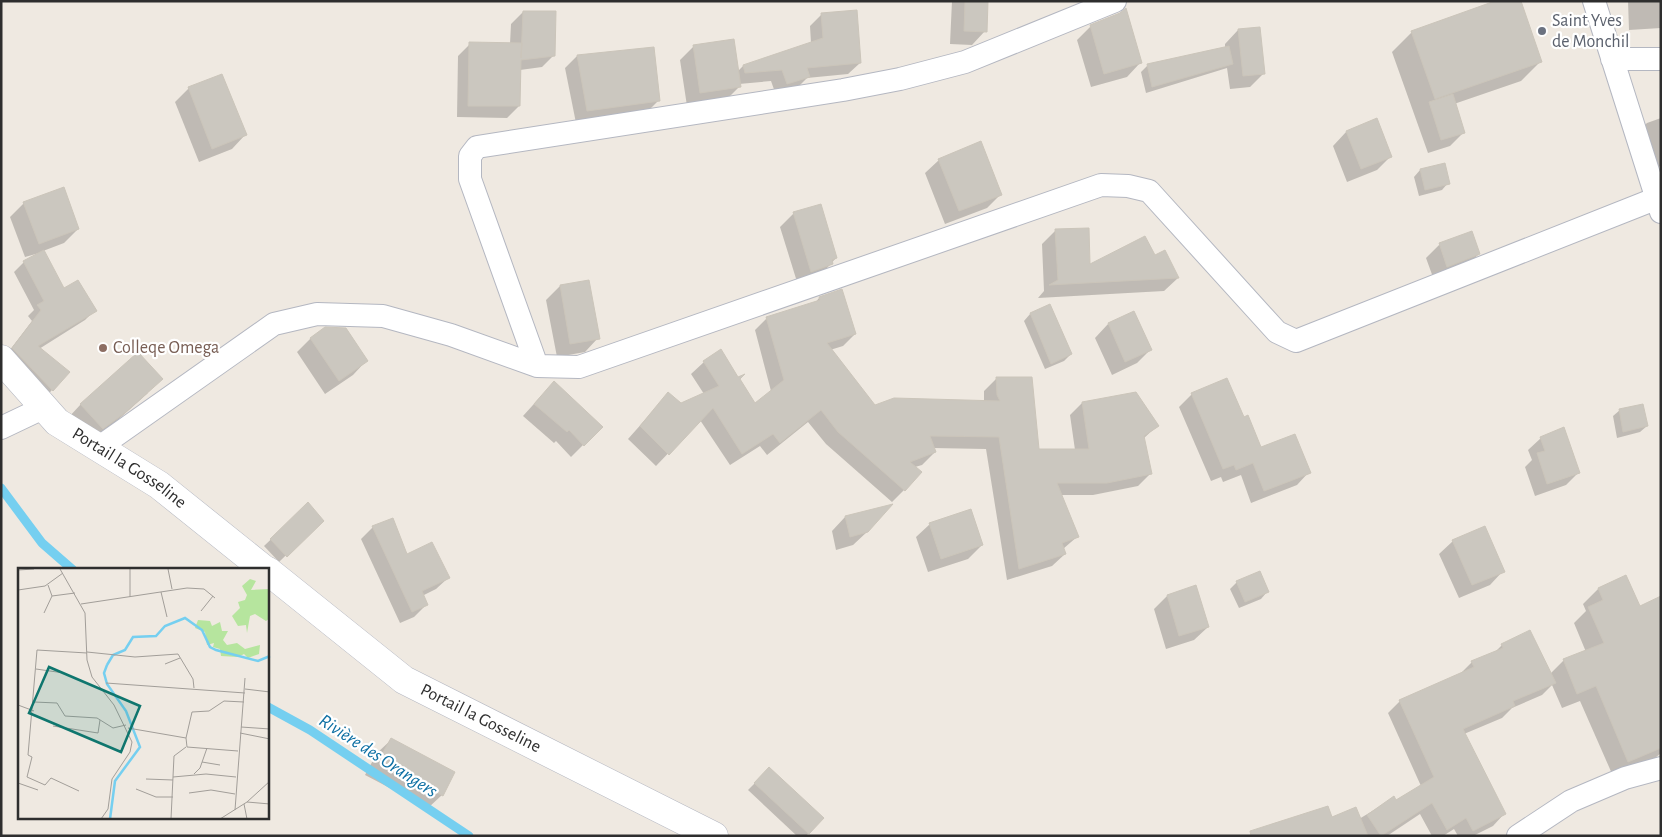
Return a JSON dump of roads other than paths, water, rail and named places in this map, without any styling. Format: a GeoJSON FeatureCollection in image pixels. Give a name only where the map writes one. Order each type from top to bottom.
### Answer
{"type":"FeatureCollection","features":[{"type":"Feature","properties":{"kind":"street"},"geometry":{"type":"LineString","coordinates":[[537,366],[470,179],[470,156],[477,147],[842,90],[900,79],[965,62],[1115,1]]}},
{"type":"Feature","properties":{"kind":"street"},"geometry":{"type":"LineString","coordinates":[[98,448],[274,324],[317,314],[382,316],[452,335],[537,366],[579,366],[1101,185],[1128,186],[1149,191],[1276,332],[1296,341],[1658,206],[1594,1]]}},
{"type":"Feature","properties":{"kind":"street"},"geometry":{"type":"LineString","coordinates":[[1612,58],[1661,59]]}},
{"type":"Feature","properties":{"kind":"street","name":"Portail la Gosseline"},"geometry":{"type":"LineString","coordinates":[[1,359],[57,422],[159,485],[263,568]]}},
{"type":"Feature","properties":{"kind":"street"},"geometry":{"type":"LineString","coordinates":[[1,428],[43,408]]}},
{"type":"Feature","properties":{"kind":"street","name":"Portail la Gosseline"},"geometry":{"type":"LineString","coordinates":[[269,572],[404,680],[714,836]]}},
{"type":"Feature","properties":{"kind":"street"},"geometry":{"type":"LineString","coordinates":[[1518,836],[1570,801],[1626,778],[1661,768]]}},
{"type":"Feature","properties":{"kind":"waterway","name":"Rivière des Orangers"},"geometry":{"type":"LineString","coordinates":[[1,488],[42,543],[71,568]]}},
{"type":"Feature","properties":{"kind":"waterway","name":"Rivière des Orangers"},"geometry":{"type":"LineString","coordinates":[[269,708],[310,730],[469,836]]}},
{"type":"Feature","properties":{"kind":"place","name":"Saint Yves de Monchil"},"geometry":{"type":"Point","coordinates":[1542,31]}},
{"type":"Feature","properties":{"kind":"place","name":"Colleqe Omega"},"geometry":{"type":"Point","coordinates":[103,348]}}]}
